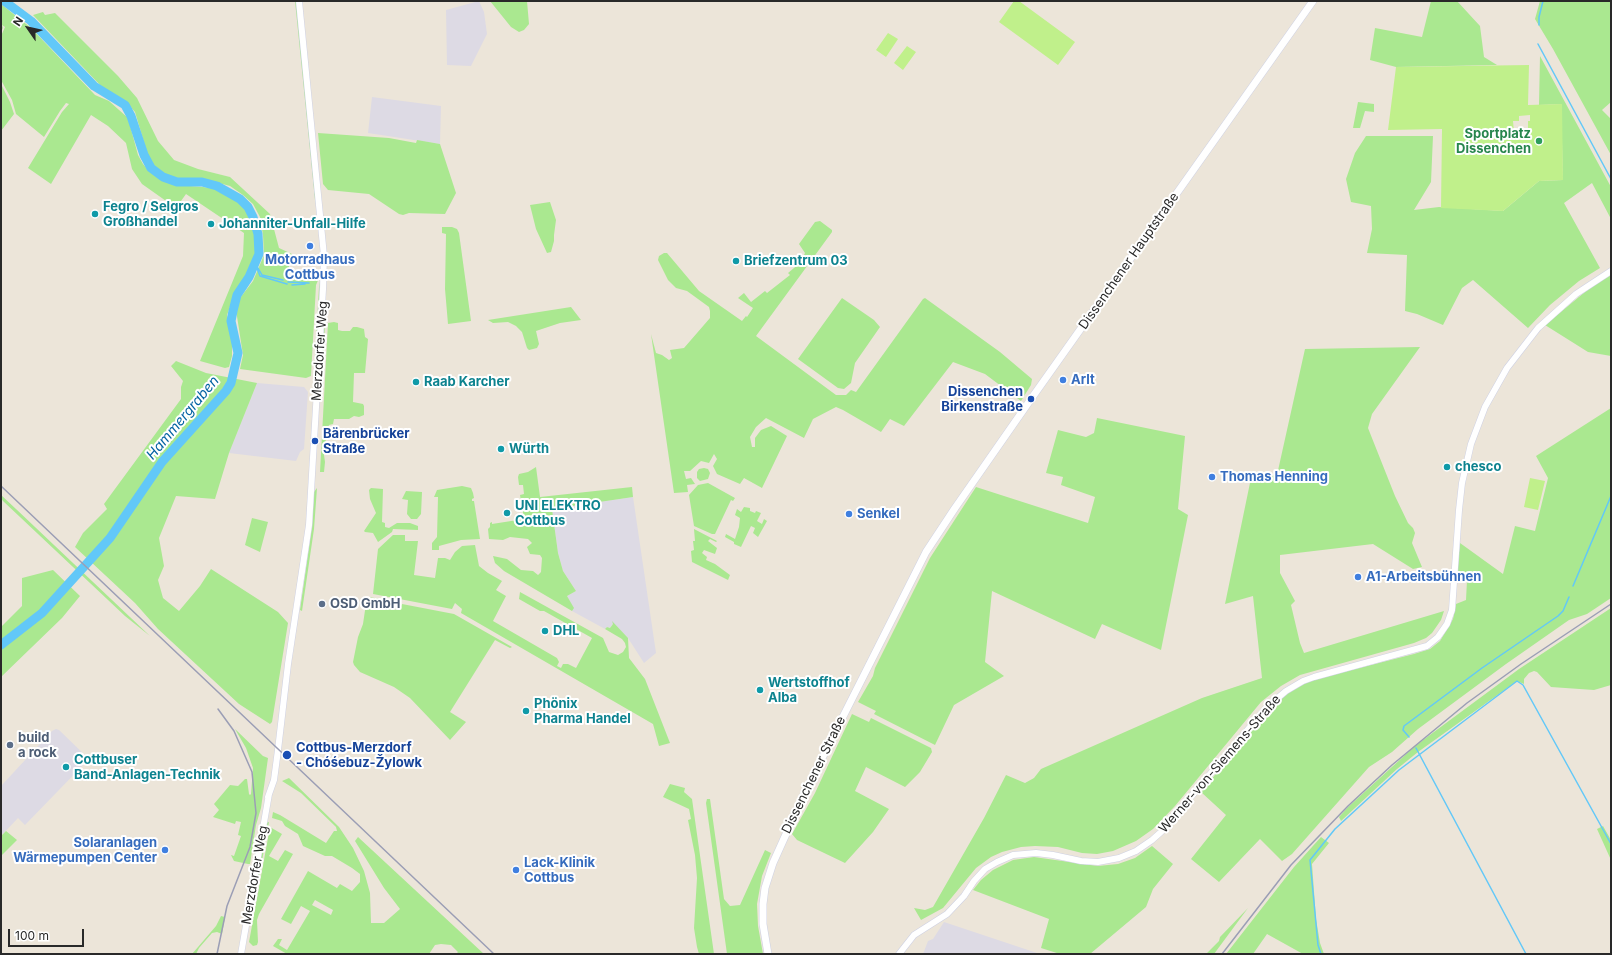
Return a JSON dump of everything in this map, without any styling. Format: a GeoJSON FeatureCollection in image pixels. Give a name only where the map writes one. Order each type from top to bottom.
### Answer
{"type":"FeatureCollection","features":[{"type":"Feature","properties":{"kind":"main road","name":"Dissenchener Hauptstraße"},"geometry":{"type":"LineString","coordinates":[[945,522],[1313,1]]}},
{"type":"Feature","properties":{"kind":"main road","name":"Dissenchener Straße"},"geometry":{"type":"LineString","coordinates":[[768,954],[763,924],[763,904],[765,888],[773,863],[805,792],[913,576],[945,522]]}},
{"type":"Feature","properties":{"kind":"street","name":"Merzdorfer Weg"},"geometry":{"type":"LineString","coordinates":[[241,954],[268,796],[274,780],[282,728],[284,699],[295,615],[310,525],[324,262],[299,1]]}},
{"type":"Feature","properties":{"kind":"street","name":"Werner-von-Siemens-Straße"},"geometry":{"type":"LineString","coordinates":[[899,954],[914,935],[947,914],[964,896],[974,881],[985,869],[1013,855],[1036,852],[1053,854],[1081,861],[1098,862],[1119,858],[1136,851],[1161,832],[1267,706],[1275,698],[1295,684],[1314,677],[1413,651],[1433,642],[1444,629],[1452,610],[1462,483],[1471,444],[1485,407],[1507,368],[1538,328],[1576,294],[1611,271]]}},
{"type":"Feature","properties":{"kind":"shaded area"},"geometry":{"type":"Polygon","coordinates":[[[479,1],[484,12],[487,34],[471,66],[447,65],[446,10],[479,1]]]}},
{"type":"Feature","properties":{"kind":"shaded area"},"geometry":{"type":"Polygon","coordinates":[[[372,97],[441,106],[440,144],[368,133],[372,97]]]}},
{"type":"Feature","properties":{"kind":"shaded area"},"geometry":{"type":"Polygon","coordinates":[[[257,383],[304,387],[308,392],[304,449],[300,452],[296,461],[229,453],[257,383]]]}},
{"type":"Feature","properties":{"kind":"shaded area"},"geometry":{"type":"Polygon","coordinates":[[[633,497],[656,653],[644,663],[628,638],[613,624],[610,628],[607,627],[605,629],[572,611],[573,608],[567,596],[576,591],[563,571],[558,553],[552,509],[633,497]]]}},
{"type":"Feature","properties":{"kind":"shaded area"},"geometry":{"type":"Polygon","coordinates":[[[56,729],[59,730],[89,759],[25,825],[18,818],[1,836],[1,786],[52,731],[56,729]]]}},
{"type":"Feature","properties":{"kind":"shaded area"},"geometry":{"type":"Polygon","coordinates":[[[944,922],[1040,954],[923,954],[928,941],[933,939],[944,922]]]}},
{"type":"Feature","properties":{"kind":"green space"},"geometry":{"type":"Polygon","coordinates":[[[295,1],[297,1],[316,204],[315,200],[295,1]]]}},
{"type":"Feature","properties":{"kind":"green space"},"geometry":{"type":"Polygon","coordinates":[[[490,1],[527,1],[529,24],[524,30],[519,32],[511,27],[490,1]]]}},
{"type":"Feature","properties":{"kind":"green space"},"geometry":{"type":"Polygon","coordinates":[[[1014,1],[1019,1],[1075,42],[1058,65],[999,22],[1014,1]]]}},
{"type":"Feature","properties":{"kind":"green space"},"geometry":{"type":"Polygon","coordinates":[[[1431,1],[1457,1],[1480,26],[1484,57],[1497,65],[1396,67],[1370,60],[1375,28],[1422,37],[1431,1]]]}},
{"type":"Feature","properties":{"kind":"green space"},"geometry":{"type":"Polygon","coordinates":[[[1540,1],[1611,1],[1611,102],[1602,110],[1611,119],[1611,155],[1535,19],[1540,1]]]}},
{"type":"Feature","properties":{"kind":"green space"},"geometry":{"type":"Polygon","coordinates":[[[1,4],[31,28],[95,95],[109,101],[128,118],[138,155],[149,171],[161,180],[176,185],[217,189],[230,195],[245,209],[256,233],[256,253],[247,276],[235,293],[227,315],[232,341],[232,356],[229,367],[225,368],[200,361],[243,256],[244,233],[186,194],[176,208],[142,184],[132,169],[126,143],[108,126],[91,115],[51,184],[28,168],[62,112],[69,104],[66,103],[44,137],[16,114],[12,100],[1,80],[1,36],[5,27],[2,25],[3,28],[1,32],[1,4]]]}},
{"type":"Feature","properties":{"kind":"green space"},"geometry":{"type":"Polygon","coordinates":[[[43,12],[45,15],[55,13],[118,76],[137,98],[158,141],[174,160],[198,169],[230,177],[270,214],[279,248],[292,254],[286,279],[319,278],[316,285],[311,376],[306,378],[240,369],[243,355],[236,310],[240,298],[253,281],[264,255],[260,217],[253,204],[230,186],[200,178],[177,178],[164,174],[154,167],[149,159],[135,112],[128,104],[100,85],[33,15],[43,12]]]}},
{"type":"Feature","properties":{"kind":"green space"},"geometry":{"type":"Polygon","coordinates":[[[888,33],[898,39],[886,57],[876,50],[888,33]]]}},
{"type":"Feature","properties":{"kind":"green space"},"geometry":{"type":"Polygon","coordinates":[[[907,46],[916,52],[903,70],[894,63],[907,46]]]}},
{"type":"Feature","properties":{"kind":"green space"},"geometry":{"type":"Polygon","coordinates":[[[1540,56],[1611,187],[1611,219],[1592,183],[1564,203],[1600,268],[1579,281],[1550,305],[1528,328],[1473,280],[1462,288],[1443,325],[1417,314],[1405,311],[1407,255],[1367,253],[1372,229],[1371,206],[1351,202],[1346,179],[1355,153],[1366,136],[1433,136],[1431,182],[1414,210],[1439,207],[1503,211],[1539,181],[1563,180],[1561,104],[1539,105],[1540,56]]]}},
{"type":"Feature","properties":{"kind":"green space"},"geometry":{"type":"Polygon","coordinates":[[[1529,65],[1528,105],[1562,104],[1563,180],[1539,181],[1503,211],[1441,208],[1442,129],[1388,130],[1396,67],[1529,65]],[[1530,115],[1519,116],[1519,121],[1513,121],[1514,132],[1528,131],[1528,121],[1530,121],[1530,115]]]}},
{"type":"Feature","properties":{"kind":"green space"},"geometry":{"type":"Polygon","coordinates":[[[1,84],[14,114],[1,131],[1,84]]]}},
{"type":"Feature","properties":{"kind":"green space"},"geometry":{"type":"Polygon","coordinates":[[[1358,102],[1374,104],[1374,112],[1365,111],[1360,128],[1353,128],[1358,102]]]}},
{"type":"Feature","properties":{"kind":"green space"},"geometry":{"type":"Polygon","coordinates":[[[318,133],[389,138],[416,143],[417,140],[440,144],[456,193],[445,214],[409,213],[403,215],[399,214],[369,194],[328,190],[323,184],[318,133]]]}},
{"type":"Feature","properties":{"kind":"green space"},"geometry":{"type":"Polygon","coordinates":[[[550,202],[556,220],[554,241],[551,252],[547,253],[536,229],[530,205],[550,202]]]}},
{"type":"Feature","properties":{"kind":"green space"},"geometry":{"type":"Polygon","coordinates":[[[820,221],[832,230],[832,232],[756,336],[836,395],[846,395],[851,390],[856,392],[925,298],[1000,352],[1032,379],[1031,385],[1021,401],[985,374],[953,362],[904,426],[890,419],[881,432],[836,407],[813,419],[804,438],[766,418],[756,427],[750,437],[752,447],[755,447],[755,438],[761,430],[771,426],[787,436],[762,488],[744,478],[740,484],[717,474],[713,466],[717,459],[714,454],[709,463],[701,461],[690,471],[684,471],[686,479],[691,478],[695,484],[687,485],[688,492],[674,493],[651,334],[656,353],[669,360],[672,358],[670,350],[684,348],[710,318],[710,311],[709,307],[687,291],[676,288],[668,280],[658,260],[659,256],[667,253],[699,291],[742,321],[746,316],[747,317],[753,308],[738,298],[744,293],[751,302],[765,291],[767,293],[790,275],[788,273],[806,258],[804,255],[805,253],[799,244],[815,222],[820,221]]]}},
{"type":"Feature","properties":{"kind":"green space"},"geometry":{"type":"Polygon","coordinates":[[[442,227],[452,227],[457,229],[459,233],[471,321],[448,324],[445,289],[446,234],[442,233],[442,227]]]}},
{"type":"Feature","properties":{"kind":"green space"},"geometry":{"type":"Polygon","coordinates":[[[1611,275],[1611,356],[1588,352],[1545,325],[1591,287],[1611,275]]]}},
{"type":"Feature","properties":{"kind":"green space"},"geometry":{"type":"Polygon","coordinates":[[[320,280],[315,374],[314,374],[319,287],[320,280]]]}},
{"type":"Feature","properties":{"kind":"green space"},"geometry":{"type":"Polygon","coordinates":[[[842,298],[874,320],[880,327],[855,363],[851,383],[844,389],[838,388],[798,359],[842,298]]]}},
{"type":"Feature","properties":{"kind":"green space"},"geometry":{"type":"Polygon","coordinates":[[[571,307],[581,320],[560,323],[536,331],[539,344],[537,348],[529,350],[522,332],[516,326],[508,322],[493,323],[488,320],[571,307]]]}},
{"type":"Feature","properties":{"kind":"green space"},"geometry":{"type":"Polygon","coordinates":[[[325,322],[322,391],[320,391],[324,324],[325,322]]]}},
{"type":"Feature","properties":{"kind":"green space"},"geometry":{"type":"Polygon","coordinates":[[[328,323],[338,323],[338,330],[342,331],[350,331],[353,327],[364,329],[365,337],[368,339],[365,373],[354,373],[353,402],[363,404],[364,415],[359,417],[354,416],[349,419],[334,419],[333,424],[329,425],[324,455],[324,472],[320,472],[328,323]]]}},
{"type":"Feature","properties":{"kind":"green space"},"geometry":{"type":"Polygon","coordinates":[[[1420,347],[1372,414],[1368,428],[1395,496],[1408,523],[1413,528],[1415,533],[1412,543],[1422,567],[1413,569],[1373,544],[1280,555],[1280,573],[1295,601],[1291,605],[1300,643],[1304,653],[1444,611],[1441,620],[1432,633],[1426,638],[1414,643],[1300,675],[1281,686],[1261,702],[1175,806],[1153,829],[1136,841],[1113,851],[1097,854],[1082,853],[1058,847],[1035,846],[1021,847],[1002,852],[991,857],[976,868],[943,908],[921,920],[914,908],[925,910],[933,907],[984,818],[1006,775],[1025,783],[1034,778],[1041,769],[1202,698],[1262,678],[1253,596],[1225,604],[1251,478],[1277,475],[1305,349],[1420,347]]]}},
{"type":"Feature","properties":{"kind":"green space"},"geometry":{"type":"Polygon","coordinates":[[[176,361],[206,373],[257,383],[229,453],[215,499],[176,496],[159,538],[164,566],[158,580],[163,598],[179,611],[200,586],[211,569],[278,612],[288,623],[272,722],[270,724],[239,704],[158,629],[135,603],[75,547],[83,533],[107,509],[104,504],[181,399],[181,387],[183,381],[171,366],[176,361]]]}},
{"type":"Feature","properties":{"kind":"green space"},"geometry":{"type":"Polygon","coordinates":[[[1611,408],[1611,598],[1587,614],[1569,620],[1506,664],[1418,729],[1392,752],[1369,767],[1292,854],[1282,861],[1260,839],[1219,882],[1191,859],[1226,815],[1201,792],[1268,710],[1283,695],[1304,682],[1414,654],[1430,649],[1440,641],[1453,619],[1456,604],[1466,600],[1467,580],[1457,571],[1460,543],[1503,574],[1515,526],[1535,531],[1548,478],[1536,456],[1611,408]]]}},
{"type":"Feature","properties":{"kind":"green space"},"geometry":{"type":"Polygon","coordinates":[[[1097,418],[1185,436],[1178,509],[1188,515],[1161,650],[1102,624],[1095,639],[992,591],[985,662],[1004,676],[954,705],[935,745],[874,714],[876,711],[858,702],[873,676],[875,668],[930,558],[976,487],[1088,523],[1095,497],[1061,485],[1063,477],[1046,473],[1058,430],[1086,437],[1094,433],[1097,418]]]}},
{"type":"Feature","properties":{"kind":"green space"},"geometry":{"type":"Polygon","coordinates":[[[536,467],[540,497],[632,487],[633,497],[552,509],[558,553],[563,571],[576,591],[567,596],[574,608],[572,611],[504,571],[495,563],[493,556],[507,559],[521,570],[533,571],[538,575],[541,572],[542,558],[540,555],[530,554],[527,547],[532,543],[528,539],[510,537],[503,540],[489,539],[488,529],[490,527],[490,523],[492,522],[492,524],[524,519],[520,495],[524,494],[523,485],[519,485],[518,477],[519,474],[528,472],[536,467]]]}},
{"type":"Feature","properties":{"kind":"green space"},"geometry":{"type":"Polygon","coordinates":[[[699,469],[708,469],[710,473],[708,479],[700,481],[697,478],[697,472],[699,469]]]}},
{"type":"Feature","properties":{"kind":"green space"},"geometry":{"type":"Polygon","coordinates":[[[1530,478],[1545,481],[1538,510],[1524,507],[1530,478]]]}},
{"type":"Feature","properties":{"kind":"green space"},"geometry":{"type":"Polygon","coordinates":[[[708,483],[735,498],[733,501],[731,500],[715,534],[694,526],[689,495],[698,485],[708,483]]]}},
{"type":"Feature","properties":{"kind":"green space"},"geometry":{"type":"Polygon","coordinates":[[[462,486],[471,488],[473,493],[474,498],[472,501],[474,501],[480,539],[461,540],[439,546],[439,550],[432,550],[432,543],[437,537],[438,497],[434,497],[437,490],[462,486]]]}},
{"type":"Feature","properties":{"kind":"green space"},"geometry":{"type":"Polygon","coordinates":[[[317,488],[314,529],[302,611],[300,610],[312,526],[314,492],[317,488]]]}},
{"type":"Feature","properties":{"kind":"green space"},"geometry":{"type":"Polygon","coordinates":[[[371,488],[383,489],[382,522],[385,523],[385,527],[389,528],[397,523],[410,523],[418,526],[418,530],[393,529],[392,532],[378,542],[373,533],[365,532],[364,531],[376,513],[370,499],[369,490],[371,488]]]}},
{"type":"Feature","properties":{"kind":"green space"},"geometry":{"type":"Polygon","coordinates":[[[406,491],[422,492],[421,514],[417,519],[411,519],[407,514],[408,500],[402,499],[406,491]]]}},
{"type":"Feature","properties":{"kind":"green space"},"geometry":{"type":"Polygon","coordinates":[[[1,495],[150,636],[125,616],[3,501],[1,495]]]}},
{"type":"Feature","properties":{"kind":"green space"},"geometry":{"type":"Polygon","coordinates":[[[744,507],[750,508],[750,511],[755,513],[756,511],[761,513],[757,521],[762,524],[764,519],[767,521],[758,537],[753,533],[755,528],[751,526],[741,547],[725,537],[726,534],[735,539],[740,518],[735,515],[737,509],[741,512],[744,507]]]}},
{"type":"Feature","properties":{"kind":"green space"},"geometry":{"type":"Polygon","coordinates":[[[252,518],[268,522],[260,552],[245,545],[252,518]]]}},
{"type":"Feature","properties":{"kind":"green space"},"geometry":{"type":"Polygon","coordinates":[[[694,529],[717,541],[716,542],[710,539],[708,541],[717,548],[715,554],[704,550],[702,553],[707,557],[706,560],[715,564],[730,575],[728,580],[692,562],[691,551],[694,550],[693,541],[695,541],[694,529]]]}},
{"type":"Feature","properties":{"kind":"green space"},"geometry":{"type":"Polygon","coordinates":[[[393,535],[405,535],[405,541],[418,541],[414,575],[435,578],[438,558],[450,560],[455,552],[462,546],[475,545],[479,566],[502,581],[496,590],[506,596],[493,621],[557,658],[559,662],[557,666],[561,668],[563,664],[568,664],[576,668],[592,638],[519,599],[520,592],[603,638],[609,652],[618,655],[623,652],[626,647],[622,639],[605,629],[607,627],[610,628],[613,624],[612,621],[628,638],[629,658],[645,679],[670,743],[659,746],[653,724],[461,613],[462,609],[455,603],[452,609],[373,594],[378,549],[393,535]]]}},
{"type":"Feature","properties":{"kind":"green space"},"geometry":{"type":"Polygon","coordinates":[[[53,570],[80,596],[62,618],[1,677],[1,627],[22,606],[22,578],[53,570]]]}},
{"type":"Feature","properties":{"kind":"green space"},"geometry":{"type":"Polygon","coordinates":[[[367,597],[390,600],[389,607],[396,610],[400,608],[402,604],[454,614],[512,647],[510,648],[495,640],[450,712],[466,722],[450,740],[410,698],[394,687],[360,672],[354,665],[353,662],[358,637],[363,624],[367,597]]]}},
{"type":"Feature","properties":{"kind":"green space"},"geometry":{"type":"Polygon","coordinates":[[[1611,608],[1611,685],[1594,690],[1551,687],[1537,672],[1534,671],[1529,673],[1524,679],[1524,684],[1517,681],[1418,752],[1397,769],[1341,821],[1339,817],[1348,807],[1415,746],[1519,669],[1611,608]]]}},
{"type":"Feature","properties":{"kind":"green space"},"geometry":{"type":"Polygon","coordinates":[[[852,714],[869,722],[871,718],[931,748],[932,752],[920,772],[905,787],[866,767],[855,791],[889,809],[873,832],[845,863],[797,840],[792,834],[815,793],[852,714]]]}},
{"type":"Feature","properties":{"kind":"green space"},"geometry":{"type":"Polygon","coordinates":[[[235,729],[263,756],[268,758],[261,808],[256,825],[250,864],[234,861],[231,855],[234,856],[241,836],[238,835],[241,822],[236,821],[235,824],[213,817],[219,810],[214,804],[230,785],[238,786],[245,779],[247,779],[249,794],[251,794],[253,768],[246,748],[235,729]]]}},
{"type":"Feature","properties":{"kind":"green space"},"geometry":{"type":"Polygon","coordinates":[[[289,778],[339,827],[353,848],[364,871],[370,893],[371,923],[384,923],[400,909],[384,888],[355,841],[358,837],[484,954],[456,954],[458,952],[451,945],[441,944],[435,945],[429,954],[287,954],[273,946],[278,939],[282,939],[279,945],[287,950],[310,911],[301,906],[291,924],[281,919],[308,871],[337,888],[340,884],[352,891],[360,882],[360,874],[352,868],[332,856],[325,856],[303,846],[298,834],[285,826],[282,821],[272,818],[273,812],[280,815],[326,843],[334,831],[337,831],[336,827],[301,793],[282,781],[289,778]],[[315,900],[312,905],[331,915],[333,910],[315,900]]]}},
{"type":"Feature","properties":{"kind":"green space"},"geometry":{"type":"Polygon","coordinates":[[[670,784],[685,788],[684,792],[692,799],[714,954],[699,954],[697,947],[694,928],[697,878],[695,855],[688,820],[691,819],[689,809],[663,797],[670,784]]]}},
{"type":"Feature","properties":{"kind":"green space"},"geometry":{"type":"Polygon","coordinates":[[[707,799],[710,799],[724,899],[730,906],[740,905],[765,850],[771,853],[762,876],[757,904],[758,926],[763,954],[727,954],[706,803],[707,799]]]}},
{"type":"Feature","properties":{"kind":"green space"},"geometry":{"type":"Polygon","coordinates":[[[269,822],[256,894],[254,894],[262,849],[264,847],[267,826],[266,823],[269,822]]]}},
{"type":"Feature","properties":{"kind":"green space"},"geometry":{"type":"Polygon","coordinates":[[[1603,826],[1611,840],[1611,860],[1597,829],[1603,826]]]}},
{"type":"Feature","properties":{"kind":"green space"},"geometry":{"type":"Polygon","coordinates":[[[270,827],[282,834],[269,856],[278,861],[285,850],[293,854],[259,914],[257,920],[258,942],[257,945],[253,946],[249,942],[270,827]]]}},
{"type":"Feature","properties":{"kind":"green space"},"geometry":{"type":"Polygon","coordinates":[[[6,831],[17,840],[1,856],[1,836],[6,831]]]}},
{"type":"Feature","properties":{"kind":"green space"},"geometry":{"type":"Polygon","coordinates":[[[1321,837],[1329,843],[1312,864],[1316,919],[1320,943],[1324,954],[1303,954],[1267,934],[1253,954],[1226,954],[1294,867],[1321,837]]]}},
{"type":"Feature","properties":{"kind":"green space"},"geometry":{"type":"Polygon","coordinates":[[[1152,846],[1173,864],[1153,889],[1146,907],[1090,954],[1060,954],[1041,948],[1049,919],[973,890],[981,880],[993,870],[1013,860],[1034,857],[1098,866],[1118,864],[1135,858],[1152,846]]]}},
{"type":"Feature","properties":{"kind":"green space"},"geometry":{"type":"Polygon","coordinates":[[[1248,908],[1214,954],[1206,954],[1219,941],[1220,937],[1248,908]]]}},
{"type":"Feature","properties":{"kind":"green space"},"geometry":{"type":"Polygon","coordinates":[[[221,916],[225,917],[222,934],[217,932],[212,933],[199,948],[196,954],[192,954],[216,926],[221,916]]]}},
{"type":"Feature","properties":{"kind":"waterway","name":"Hammergraben"},"geometry":{"type":"LineString","coordinates":[[1,645],[42,613],[110,538],[162,462],[226,391],[231,383],[238,353],[231,321],[233,311],[237,295],[249,277],[259,254],[258,234],[253,217],[248,207],[240,199],[217,186],[202,182],[177,182],[163,177],[151,168],[144,155],[131,116],[125,105],[94,86],[31,21],[4,1]]}},
{"type":"Feature","properties":{"kind":"waterway"},"geometry":{"type":"LineString","coordinates":[[1539,25],[1539,17],[1543,1]]}},
{"type":"Feature","properties":{"kind":"waterway"},"geometry":{"type":"LineString","coordinates":[[1538,44],[1611,179]]}},
{"type":"Feature","properties":{"kind":"waterway"},"geometry":{"type":"LineString","coordinates":[[255,263],[260,276],[287,284]]}},
{"type":"Feature","properties":{"kind":"waterway"},"geometry":{"type":"LineString","coordinates":[[258,268],[262,275],[283,280]]}},
{"type":"Feature","properties":{"kind":"waterway"},"geometry":{"type":"LineString","coordinates":[[288,282],[309,283]]}},
{"type":"Feature","properties":{"kind":"waterway"},"geometry":{"type":"LineString","coordinates":[[292,285],[305,284]]}},
{"type":"Feature","properties":{"kind":"waterway"},"geometry":{"type":"LineString","coordinates":[[1573,586],[1611,496]]}},
{"type":"Feature","properties":{"kind":"waterway"},"geometry":{"type":"LineString","coordinates":[[1409,737],[1403,730],[1404,726],[1482,668],[1558,616],[1563,611],[1569,597]]}},
{"type":"Feature","properties":{"kind":"waterway"},"geometry":{"type":"LineString","coordinates":[[1321,954],[1318,945],[1310,860],[1335,829],[1399,770],[1517,681],[1523,685],[1611,844]]}},
{"type":"Feature","properties":{"kind":"waterway"},"geometry":{"type":"LineString","coordinates":[[1416,748],[1526,954]]}},
{"type":"Feature","properties":{"kind":"railway"},"geometry":{"type":"LineString","coordinates":[[1,486],[494,954]]}},
{"type":"Feature","properties":{"kind":"railway"},"geometry":{"type":"LineString","coordinates":[[1222,954],[1291,865],[1348,806],[1392,765],[1467,703],[1521,664],[1611,604]]}},
{"type":"Feature","properties":{"kind":"railway"},"geometry":{"type":"LineString","coordinates":[[217,954],[227,906],[250,847],[256,813],[252,772],[234,731],[218,709]]}},
{"type":"Feature","properties":{"kind":"place","name":"Sportplatz Dissenchen"},"geometry":{"type":"Point","coordinates":[1539,141]}},
{"type":"Feature","properties":{"kind":"place","name":"Fegro / Selgros Großhandel"},"geometry":{"type":"Point","coordinates":[95,214]}},
{"type":"Feature","properties":{"kind":"place","name":"Johanniter-Unfall-Hilfe"},"geometry":{"type":"Point","coordinates":[211,224]}},
{"type":"Feature","properties":{"kind":"place","name":"Motorradhaus Cottbus"},"geometry":{"type":"Point","coordinates":[310,246]}},
{"type":"Feature","properties":{"kind":"place","name":"Briefzentrum 03"},"geometry":{"type":"Point","coordinates":[736,261]}},
{"type":"Feature","properties":{"kind":"place","name":"Arlt"},"geometry":{"type":"Point","coordinates":[1063,380]}},
{"type":"Feature","properties":{"kind":"place","name":"Raab Karcher"},"geometry":{"type":"Point","coordinates":[416,382]}},
{"type":"Feature","properties":{"kind":"place","name":"Dissenchen Birkenstraße"},"geometry":{"type":"Point","coordinates":[1031,399]}},
{"type":"Feature","properties":{"kind":"place","name":"Bärenbrücker Straße"},"geometry":{"type":"Point","coordinates":[315,441]}},
{"type":"Feature","properties":{"kind":"place","name":"Würth"},"geometry":{"type":"Point","coordinates":[501,449]}},
{"type":"Feature","properties":{"kind":"place","name":"chesco"},"geometry":{"type":"Point","coordinates":[1447,467]}},
{"type":"Feature","properties":{"kind":"place","name":"Thomas Henning"},"geometry":{"type":"Point","coordinates":[1212,477]}},
{"type":"Feature","properties":{"kind":"place","name":"UNI ELEKTRO Cottbus"},"geometry":{"type":"Point","coordinates":[507,513]}},
{"type":"Feature","properties":{"kind":"place","name":"Senkel"},"geometry":{"type":"Point","coordinates":[849,514]}},
{"type":"Feature","properties":{"kind":"place","name":"A1-Arbeitsbühnen"},"geometry":{"type":"Point","coordinates":[1358,577]}},
{"type":"Feature","properties":{"kind":"place","name":"OSD GmbH"},"geometry":{"type":"Point","coordinates":[322,604]}},
{"type":"Feature","properties":{"kind":"place","name":"DHL"},"geometry":{"type":"Point","coordinates":[545,631]}},
{"type":"Feature","properties":{"kind":"place","name":"Wertstoffhof Alba"},"geometry":{"type":"Point","coordinates":[760,690]}},
{"type":"Feature","properties":{"kind":"place","name":"Phönix Pharma Handel"},"geometry":{"type":"Point","coordinates":[526,711]}},
{"type":"Feature","properties":{"kind":"place","name":"build a rock"},"geometry":{"type":"Point","coordinates":[10,745]}},
{"type":"Feature","properties":{"kind":"place","name":"Cottbus-Merzdorf - Chóśebuz-Žylowk"},"geometry":{"type":"Point","coordinates":[287,755]}},
{"type":"Feature","properties":{"kind":"place","name":"Cottbuser Band-Anlagen-Technik"},"geometry":{"type":"Point","coordinates":[66,767]}},
{"type":"Feature","properties":{"kind":"place","name":"Solaranlagen Wärmepumpen Center"},"geometry":{"type":"Point","coordinates":[165,850]}},
{"type":"Feature","properties":{"kind":"place","name":"Lack-Klinik Cottbus"},"geometry":{"type":"Point","coordinates":[516,870]}}]}
